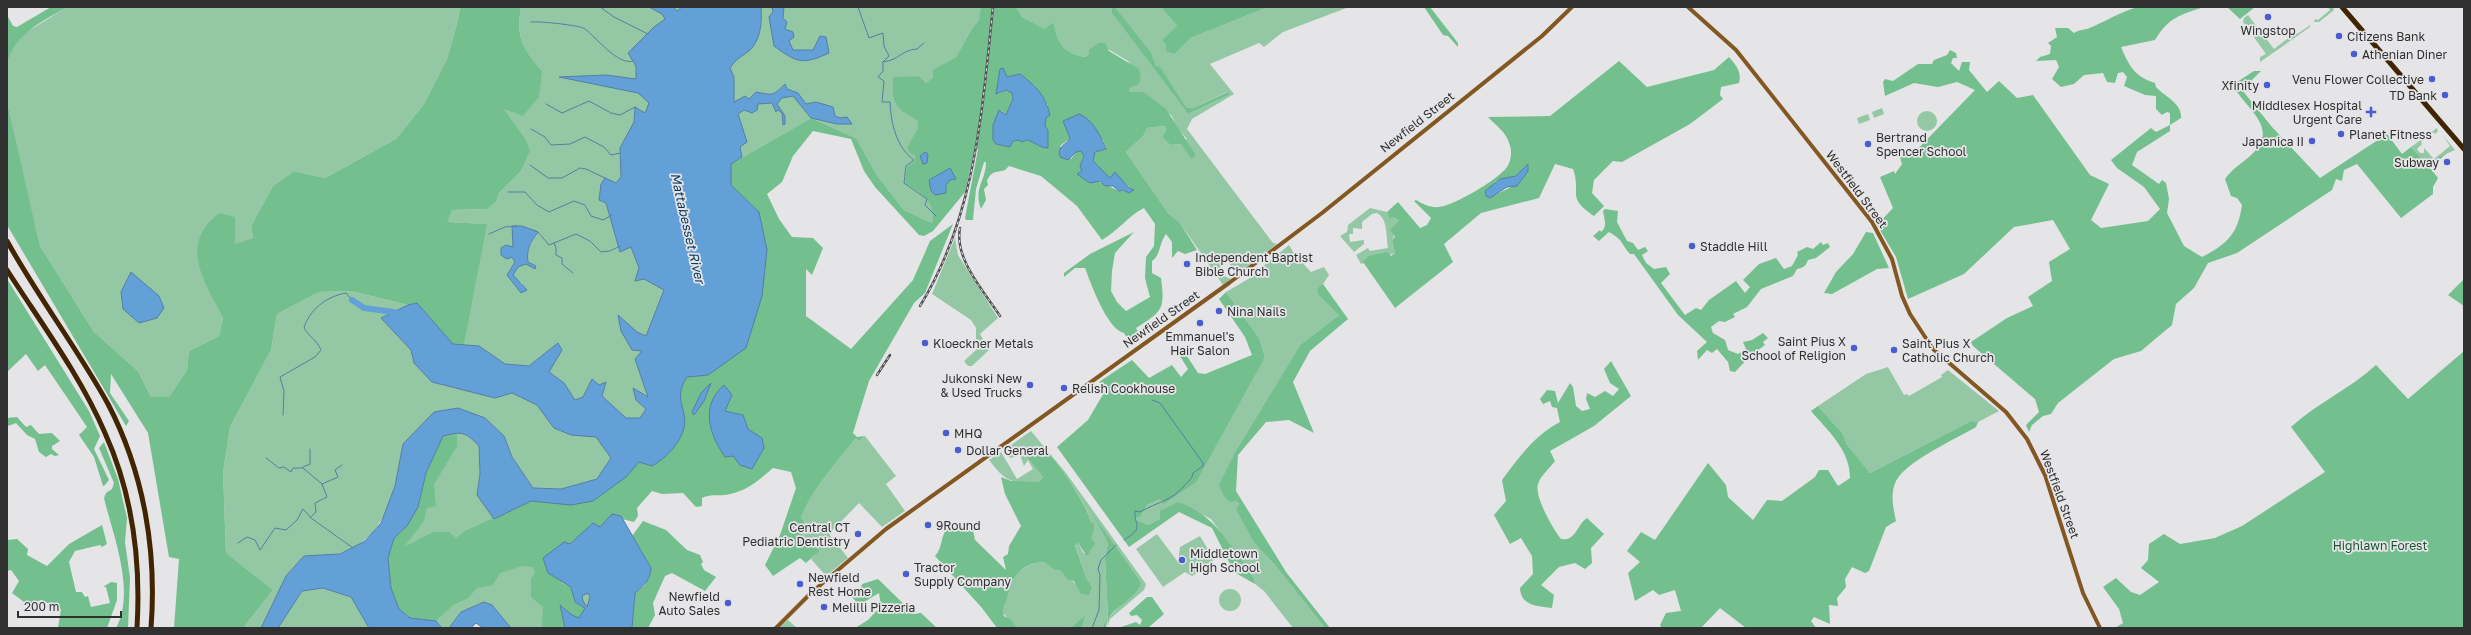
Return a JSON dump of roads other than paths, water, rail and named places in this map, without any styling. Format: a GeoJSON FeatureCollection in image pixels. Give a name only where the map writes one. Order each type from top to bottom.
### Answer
{"type":"FeatureCollection","features":[{"type":"Feature","properties":{"kind":"highway"},"geometry":{"type":"LineString","coordinates":[[2342,7],[2464,149]]}},
{"type":"Feature","properties":{"kind":"highway"},"geometry":{"type":"LineString","coordinates":[[7,241],[103,396],[129,452],[141,492],[149,536],[152,576],[151,628]]}},
{"type":"Feature","properties":{"kind":"highway"},"geometry":{"type":"LineString","coordinates":[[7,270],[89,400],[116,459],[128,500],[135,541],[138,584],[136,628]]}},
{"type":"Feature","properties":{"kind":"main road","name":"Newfield Street"},"geometry":{"type":"LineString","coordinates":[[776,628],[812,592],[886,528],[1240,275],[1542,36],[1572,7]]}},
{"type":"Feature","properties":{"kind":"main road","name":"Westfield Street"},"geometry":{"type":"LineString","coordinates":[[1688,7],[1736,50],[1872,222],[1892,259],[1907,308],[1933,349],[2006,412],[2027,439],[2045,475],[2083,593],[2100,628]]}},
{"type":"Feature","properties":{"kind":"water","name":"Mattabesset River"},"geometry":{"type":"Polygon","coordinates":[[[649,7],[673,7],[677,11],[682,7],[761,7],[761,25],[756,42],[749,51],[736,60],[730,68],[734,77],[734,102],[745,96],[749,99],[756,92],[766,94],[775,93],[785,84],[787,89],[798,93],[806,104],[816,102],[833,107],[835,116],[840,118],[847,117],[852,124],[837,124],[811,118],[793,96],[782,98],[777,104],[785,116],[785,124],[783,125],[782,113],[778,110],[776,112],[772,103],[758,104],[757,110],[752,113],[744,110],[738,114],[747,142],[740,147],[742,157],[731,164],[731,185],[759,212],[767,250],[762,296],[746,348],[708,375],[687,377],[681,392],[681,404],[685,421],[684,428],[676,445],[667,455],[652,466],[639,462],[626,477],[593,501],[571,505],[531,501],[494,519],[477,495],[480,474],[479,446],[467,435],[454,433],[443,436],[426,473],[418,507],[407,526],[394,538],[388,558],[391,588],[399,609],[410,618],[436,621],[442,628],[369,628],[351,597],[323,588],[302,591],[278,628],[261,628],[286,576],[304,556],[340,554],[365,541],[381,523],[395,486],[403,444],[434,412],[458,408],[485,418],[504,436],[512,457],[533,488],[561,489],[597,479],[611,458],[596,437],[571,435],[554,428],[537,405],[512,393],[495,398],[432,382],[414,363],[411,350],[381,318],[408,305],[417,303],[453,344],[479,346],[505,364],[529,366],[558,343],[562,350],[549,372],[564,383],[575,400],[583,397],[592,379],[599,385],[606,382],[602,396],[626,418],[640,418],[646,409],[636,400],[633,388],[648,397],[635,359],[642,351],[632,350],[621,331],[618,315],[637,332],[646,336],[664,290],[644,279],[635,281],[639,268],[631,247],[620,252],[606,203],[599,200],[601,184],[605,178],[616,183],[621,177],[620,148],[634,122],[635,107],[645,113],[649,103],[638,93],[559,77],[606,75],[636,79],[636,66],[628,53],[654,27],[665,19],[662,14],[649,7]]]}},
{"type":"Feature","properties":{"kind":"water"},"geometry":{"type":"Polygon","coordinates":[[[772,7],[784,7],[783,18],[787,22],[785,29],[793,32],[794,37],[789,41],[793,50],[813,50],[820,36],[826,37],[829,53],[806,61],[795,59],[774,46],[769,17],[773,12],[772,7]]]}},
{"type":"Feature","properties":{"kind":"water"},"geometry":{"type":"Polygon","coordinates":[[[1003,68],[1007,77],[1020,74],[1035,87],[1046,102],[1050,115],[1046,118],[1045,126],[1048,130],[1048,148],[1042,147],[1028,140],[1021,142],[1019,140],[1013,141],[1010,147],[996,144],[993,140],[993,125],[999,110],[1006,115],[1013,99],[1012,93],[1006,90],[996,94],[1000,69],[1003,68]]]}},
{"type":"Feature","properties":{"kind":"water"},"geometry":{"type":"Polygon","coordinates":[[[1079,114],[1084,116],[1092,124],[1099,134],[1106,149],[1095,152],[1093,161],[1110,178],[1115,172],[1128,187],[1134,190],[1129,193],[1123,190],[1119,191],[1113,186],[1105,186],[1100,181],[1090,183],[1077,174],[1082,171],[1080,166],[1084,156],[1081,151],[1076,152],[1068,160],[1060,157],[1059,153],[1061,148],[1070,138],[1063,121],[1079,114]]]}},
{"type":"Feature","properties":{"kind":"water"},"geometry":{"type":"Polygon","coordinates":[[[925,152],[928,154],[927,163],[923,164],[920,156],[925,152]]]}},
{"type":"Feature","properties":{"kind":"water"},"geometry":{"type":"Polygon","coordinates":[[[1528,164],[1528,171],[1517,186],[1507,187],[1490,198],[1486,196],[1485,191],[1500,179],[1516,176],[1528,164]]]}},
{"type":"Feature","properties":{"kind":"water"},"geometry":{"type":"Polygon","coordinates":[[[950,168],[956,179],[950,180],[946,185],[946,193],[935,195],[931,191],[929,180],[950,168]]]}},
{"type":"Feature","properties":{"kind":"water"},"geometry":{"type":"Polygon","coordinates":[[[512,226],[522,226],[538,232],[528,249],[528,262],[536,266],[535,269],[526,264],[518,267],[513,275],[527,290],[521,293],[507,275],[515,262],[512,257],[507,259],[501,255],[501,248],[506,245],[513,247],[512,226]]]}},
{"type":"Feature","properties":{"kind":"water"},"geometry":{"type":"Polygon","coordinates":[[[131,272],[159,296],[164,308],[157,318],[139,323],[123,309],[121,292],[131,272]]]}},
{"type":"Feature","properties":{"kind":"water"},"geometry":{"type":"Polygon","coordinates":[[[711,383],[704,401],[694,415],[692,412],[701,393],[711,383]]]}},
{"type":"Feature","properties":{"kind":"water"},"geometry":{"type":"Polygon","coordinates":[[[724,385],[732,395],[725,411],[743,415],[748,429],[762,438],[764,448],[752,469],[740,465],[733,456],[725,457],[711,430],[710,411],[712,402],[716,393],[724,385]]]}},
{"type":"Feature","properties":{"kind":"water"},"geometry":{"type":"Polygon","coordinates":[[[612,514],[621,516],[651,568],[648,580],[635,593],[632,628],[565,628],[560,605],[572,615],[579,618],[585,608],[575,602],[571,587],[548,573],[543,558],[564,542],[570,544],[593,523],[600,527],[612,514]],[[588,593],[582,596],[587,607],[590,597],[588,593]]]}},
{"type":"Feature","properties":{"kind":"water"},"geometry":{"type":"Polygon","coordinates":[[[484,602],[492,605],[511,628],[483,628],[476,623],[471,628],[449,628],[461,612],[484,602]]]}},
{"type":"Feature","properties":{"kind":"waterway"},"geometry":{"type":"LineString","coordinates":[[600,7],[614,17],[648,34]]}},
{"type":"Feature","properties":{"kind":"waterway"},"geometry":{"type":"LineString","coordinates":[[858,7],[869,38],[883,33],[884,46],[889,56],[883,62],[883,71],[878,77],[884,81],[882,102],[890,102],[893,126],[896,134],[903,148],[914,160],[906,166],[904,183],[927,199],[925,205],[936,216]]}},
{"type":"Feature","properties":{"kind":"waterway"},"geometry":{"type":"LineString","coordinates":[[531,22],[575,26],[585,29],[614,55],[627,61],[633,61]]}},
{"type":"Feature","properties":{"kind":"waterway"},"geometry":{"type":"LineString","coordinates":[[883,62],[889,61],[907,51],[917,49],[924,43]]}},
{"type":"Feature","properties":{"kind":"waterway"},"geometry":{"type":"LineString","coordinates":[[546,104],[562,113],[589,101],[611,113],[620,115],[635,107]]}},
{"type":"Feature","properties":{"kind":"waterway"},"geometry":{"type":"LineString","coordinates":[[531,129],[545,137],[551,145],[570,144],[585,137],[604,147],[611,155],[620,153]]}},
{"type":"Feature","properties":{"kind":"waterway"},"geometry":{"type":"LineString","coordinates":[[530,165],[548,178],[562,178],[580,168],[586,169],[605,178]]}},
{"type":"Feature","properties":{"kind":"waterway"},"geometry":{"type":"LineString","coordinates":[[508,192],[525,192],[537,205],[549,212],[574,201],[585,205],[591,216],[603,220],[612,215]]}},
{"type":"Feature","properties":{"kind":"waterway"},"geometry":{"type":"LineString","coordinates":[[489,234],[505,227],[517,226]]}},
{"type":"Feature","properties":{"kind":"waterway"},"geometry":{"type":"LineString","coordinates":[[533,230],[538,232],[549,245],[576,234],[590,241],[601,252],[610,251],[620,246]]}},
{"type":"Feature","properties":{"kind":"waterway"},"geometry":{"type":"LineString","coordinates":[[554,243],[556,255],[562,258],[562,264],[573,273]]}},
{"type":"Feature","properties":{"kind":"waterway"},"geometry":{"type":"LineString","coordinates":[[283,415],[284,391],[280,377],[315,357],[321,350],[304,328],[306,321],[314,310],[332,297],[346,293],[352,300]]}},
{"type":"Feature","properties":{"kind":"waterway"},"geometry":{"type":"LineString","coordinates":[[352,300],[364,308],[394,312],[399,316]]}},
{"type":"Feature","properties":{"kind":"waterway"},"geometry":{"type":"LineString","coordinates":[[1124,540],[1130,536],[1137,527],[1135,511],[1140,512],[1175,495],[1190,480],[1193,473],[1203,466],[1203,463],[1160,403],[1152,400]]}},
{"type":"Feature","properties":{"kind":"waterway"},"geometry":{"type":"LineString","coordinates":[[303,467],[310,464],[310,449]]}},
{"type":"Feature","properties":{"kind":"waterway"},"geometry":{"type":"LineString","coordinates":[[266,458],[279,468],[284,467],[291,472],[293,468],[303,468],[322,484],[327,497],[315,503],[316,512],[311,517]]}},
{"type":"Feature","properties":{"kind":"waterway"},"geometry":{"type":"LineString","coordinates":[[322,484],[338,477],[335,470],[342,465]]}},
{"type":"Feature","properties":{"kind":"waterway"},"geometry":{"type":"LineString","coordinates":[[238,543],[247,537],[255,540],[260,550],[275,528],[286,530],[297,520],[303,509],[311,518],[353,548]]}},
{"type":"Feature","properties":{"kind":"waterway"},"geometry":{"type":"LineString","coordinates":[[1092,628],[1099,610],[1100,575],[1098,569],[1101,560],[1116,545]]}},
{"type":"Feature","properties":{"kind":"railway"},"geometry":{"type":"LineString","coordinates":[[920,306],[939,271],[965,199],[980,123],[993,7]]}},
{"type":"Feature","properties":{"kind":"railway"},"geometry":{"type":"LineString","coordinates":[[960,228],[959,240],[961,251],[966,263],[1000,316]]}},
{"type":"Feature","properties":{"kind":"railway"},"geometry":{"type":"LineString","coordinates":[[877,375],[890,355]]}},
{"type":"Feature","properties":{"kind":"place","name":"Wingstop"},"geometry":{"type":"Point","coordinates":[2268,17]}},
{"type":"Feature","properties":{"kind":"place","name":"Citizens Bank"},"geometry":{"type":"Point","coordinates":[2339,36]}},
{"type":"Feature","properties":{"kind":"place","name":"Athenian Diner"},"geometry":{"type":"Point","coordinates":[2354,54]}},
{"type":"Feature","properties":{"kind":"place","name":"Venu Flower Collective"},"geometry":{"type":"Point","coordinates":[2432,79]}},
{"type":"Feature","properties":{"kind":"place","name":"Xfinity"},"geometry":{"type":"Point","coordinates":[2267,85]}},
{"type":"Feature","properties":{"kind":"place","name":"TD Bank"},"geometry":{"type":"Point","coordinates":[2445,95]}},
{"type":"Feature","properties":{"kind":"place","name":"Middlesex Hospital Urgent Care"},"geometry":{"type":"Point","coordinates":[2371,112]}},
{"type":"Feature","properties":{"kind":"place","name":"Planet Fitness"},"geometry":{"type":"Point","coordinates":[2341,134]}},
{"type":"Feature","properties":{"kind":"place","name":"Japanica II"},"geometry":{"type":"Point","coordinates":[2312,141]}},
{"type":"Feature","properties":{"kind":"place","name":"Bertrand Spencer School"},"geometry":{"type":"Point","coordinates":[1868,144]}},
{"type":"Feature","properties":{"kind":"place","name":"Subway"},"geometry":{"type":"Point","coordinates":[2447,162]}},
{"type":"Feature","properties":{"kind":"place","name":"Staddle Hill"},"geometry":{"type":"Point","coordinates":[1692,246]}},
{"type":"Feature","properties":{"kind":"place","name":"Independent Baptist Bible Church"},"geometry":{"type":"Point","coordinates":[1187,264]}},
{"type":"Feature","properties":{"kind":"place","name":"Nina Nails"},"geometry":{"type":"Point","coordinates":[1219,311]}},
{"type":"Feature","properties":{"kind":"place","name":"Emmanuel's Hair Salon"},"geometry":{"type":"Point","coordinates":[1200,323]}},
{"type":"Feature","properties":{"kind":"place","name":"Kloeckner Metals"},"geometry":{"type":"Point","coordinates":[925,343]}},
{"type":"Feature","properties":{"kind":"place","name":"Saint Pius X School of Religion"},"geometry":{"type":"Point","coordinates":[1854,348]}},
{"type":"Feature","properties":{"kind":"place","name":"Saint Pius X Catholic Church"},"geometry":{"type":"Point","coordinates":[1894,350]}},
{"type":"Feature","properties":{"kind":"place","name":"Jukonski New & Used Trucks"},"geometry":{"type":"Point","coordinates":[1030,385]}},
{"type":"Feature","properties":{"kind":"place","name":"Relish Cookhouse"},"geometry":{"type":"Point","coordinates":[1064,388]}},
{"type":"Feature","properties":{"kind":"place","name":"MHQ"},"geometry":{"type":"Point","coordinates":[946,433]}},
{"type":"Feature","properties":{"kind":"place","name":"Dollar General"},"geometry":{"type":"Point","coordinates":[958,450]}},
{"type":"Feature","properties":{"kind":"place","name":"9Round"},"geometry":{"type":"Point","coordinates":[928,525]}},
{"type":"Feature","properties":{"kind":"place","name":"Central CT Pediatric Dentistry"},"geometry":{"type":"Point","coordinates":[858,534]}},
{"type":"Feature","properties":{"kind":"place","name":"Middletown High School"},"geometry":{"type":"Point","coordinates":[1182,560]}},
{"type":"Feature","properties":{"kind":"place","name":"Tractor Supply Company"},"geometry":{"type":"Point","coordinates":[906,574]}},
{"type":"Feature","properties":{"kind":"place","name":"Newfield Rest Home"},"geometry":{"type":"Point","coordinates":[800,584]}},
{"type":"Feature","properties":{"kind":"place","name":"Newfield Auto Sales"},"geometry":{"type":"Point","coordinates":[728,603]}},
{"type":"Feature","properties":{"kind":"place","name":"Melilli Pizzeria"},"geometry":{"type":"Point","coordinates":[824,607]}},
{"type":"Feature","properties":{"kind":"park label","name":"Highlawn Forest"},"geometry":{"type":"Point","coordinates":[2380,545]}}]}
